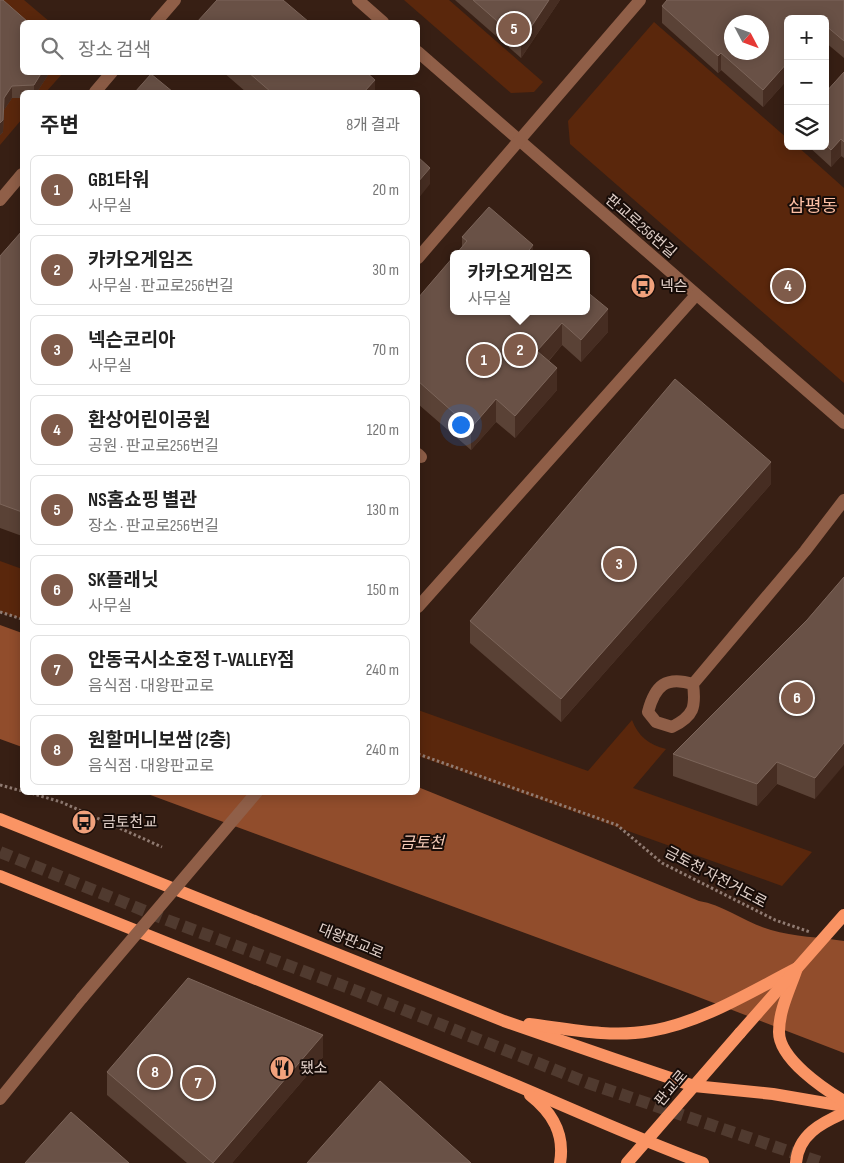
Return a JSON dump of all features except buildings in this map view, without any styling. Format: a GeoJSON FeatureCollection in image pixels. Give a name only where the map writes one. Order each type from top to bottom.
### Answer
{"type":"FeatureCollection","features":[{"type":"Feature","properties":{"kind":"main road","name":"대왕판교로"},"geometry":{"type":"LineString","coordinates":[[0,819],[504,1021],[694,1086],[773,1094],[844,1106]]}},
{"type":"Feature","properties":{"kind":"main road"},"geometry":{"type":"LineString","coordinates":[[0,876],[518,1086],[646,1142],[703,1163]]}},
{"type":"Feature","properties":{"kind":"main road","name":"판교로"},"geometry":{"type":"LineString","coordinates":[[627,1163],[844,915]]}},
{"type":"Feature","properties":{"kind":"main road"},"geometry":{"type":"LineString","coordinates":[[504,1021],[602,1033],[648,1032],[714,1011],[797,968]]}},
{"type":"Feature","properties":{"kind":"main road"},"geometry":{"type":"LineString","coordinates":[[797,968],[780,1016],[778,1034],[782,1043],[807,1077],[844,1102]]}},
{"type":"Feature","properties":{"kind":"main road"},"geometry":{"type":"LineString","coordinates":[[518,1086],[545,1107],[554,1122],[562,1142],[560,1163]]}},
{"type":"Feature","properties":{"kind":"main road"},"geometry":{"type":"LineString","coordinates":[[796,1163],[799,1149],[807,1136],[820,1124],[844,1113]]}},
{"type":"Feature","properties":{"kind":"street"},"geometry":{"type":"LineString","coordinates":[[158,20],[175,0]]}},
{"type":"Feature","properties":{"kind":"street"},"geometry":{"type":"LineString","coordinates":[[358,0],[381,20]]}},
{"type":"Feature","properties":{"kind":"street"},"geometry":{"type":"LineString","coordinates":[[420,256],[640,0]]}},
{"type":"Feature","properties":{"kind":"street","name":"판교로256번길"},"geometry":{"type":"LineString","coordinates":[[420,54],[844,423]]}},
{"type":"Feature","properties":{"kind":"street"},"geometry":{"type":"LineString","coordinates":[[97,90],[109,75]]}},
{"type":"Feature","properties":{"kind":"street"},"geometry":{"type":"LineString","coordinates":[[0,200],[20,176]]}},
{"type":"Feature","properties":{"kind":"street"},"geometry":{"type":"LineString","coordinates":[[420,605],[696,295]]}},
{"type":"Feature","properties":{"kind":"street"},"geometry":{"type":"LineString","coordinates":[[693,684],[805,551],[844,500]]}},
{"type":"Feature","properties":{"kind":"street"},"geometry":{"type":"LineString","coordinates":[[0,1100],[82,998],[254,795]]}},
{"type":"Feature","properties":{"kind":"path"},"geometry":{"type":"LineString","coordinates":[[0,612],[20,618]]}},
{"type":"Feature","properties":{"kind":"path","name":"금토천 자전거도로"},"geometry":{"type":"LineString","coordinates":[[420,755],[617,825],[662,863],[775,920],[818,935]]}},
{"type":"Feature","properties":{"kind":"path"},"geometry":{"type":"LineString","coordinates":[[0,785],[20,790]]}},
{"type":"Feature","properties":{"kind":"path"},"geometry":{"type":"LineString","coordinates":[[37,795],[61,802],[162,847]]}},
{"type":"Feature","properties":{"kind":"shaded area"},"geometry":{"type":"Polygon","coordinates":[[[0,0],[24,0],[48,20],[20,20],[20,75],[61,75],[48,90],[20,90],[20,121],[0,145],[0,0]]]}},
{"type":"Feature","properties":{"kind":"shaded area"},"geometry":{"type":"Polygon","coordinates":[[[404,0],[449,0],[543,82],[534,92],[511,93],[404,0]]]}},
{"type":"Feature","properties":{"kind":"shaded area"},"geometry":{"type":"Polygon","coordinates":[[[654,22],[784,136],[784,150],[801,150],[844,188],[844,383],[570,144],[568,121],[654,22]]]}},
{"type":"Feature","properties":{"kind":"shaded area"},"geometry":{"type":"Polygon","coordinates":[[[0,561],[20,568],[20,618],[0,612],[0,561]]]}},
{"type":"Feature","properties":{"kind":"shaded area"},"geometry":{"type":"Polygon","coordinates":[[[420,711],[588,771],[632,720],[637,731],[645,739],[654,745],[666,749],[633,788],[812,852],[782,886],[420,757],[420,711]]]}},
{"type":"Feature","properties":{"kind":"water"},"geometry":{"type":"Polygon","coordinates":[[[0,625],[20,632],[20,746],[0,739],[0,625]]]}},
{"type":"Feature","properties":{"kind":"water","name":"금토천"},"geometry":{"type":"Polygon","coordinates":[[[420,788],[699,901],[717,906],[762,927],[789,934],[844,941],[844,1053],[688,993],[150,795],[420,795],[420,788]]]}},
{"type":"Feature","properties":{"kind":"tunnel"},"geometry":{"type":"LineString","coordinates":[[0,852],[167,920],[354,990],[588,1083],[823,1163]]}},
{"type":"Feature","properties":{"kind":"place","name":"NS홈쇼핑 별관"},"geometry":{"type":"Point","coordinates":[514,29]}},
{"type":"Feature","properties":{"kind":"place","name":"넥슨"},"geometry":{"type":"Point","coordinates":[643,286]}},
{"type":"Feature","properties":{"kind":"place","name":"환상어린이공원"},"geometry":{"type":"Point","coordinates":[788,286]}},
{"type":"Feature","properties":{"kind":"place","name":"카카오게임즈"},"geometry":{"type":"Point","coordinates":[520,350]}},
{"type":"Feature","properties":{"kind":"place","name":"GB1타워"},"geometry":{"type":"Point","coordinates":[484,360]}},
{"type":"Feature","properties":{"kind":"place","name":"넥슨코리아"},"geometry":{"type":"Point","coordinates":[619,564]}},
{"type":"Feature","properties":{"kind":"place","name":"SK플래닛"},"geometry":{"type":"Point","coordinates":[797,698]}},
{"type":"Feature","properties":{"kind":"place","name":"금토천교"},"geometry":{"type":"Point","coordinates":[84,822]}},
{"type":"Feature","properties":{"kind":"place","name":"됐소"},"geometry":{"type":"Point","coordinates":[282,1068]}},
{"type":"Feature","properties":{"kind":"place","name":"원할머니보쌈 (2층)"},"geometry":{"type":"Point","coordinates":[155,1072]}},
{"type":"Feature","properties":{"kind":"place","name":"안동국시소호정 T-VALLEY점"},"geometry":{"type":"Point","coordinates":[198,1083]}},
{"type":"Feature","properties":{"kind":"district","name":"삼평동"},"geometry":{"type":"Point","coordinates":[813,206]}}]}
